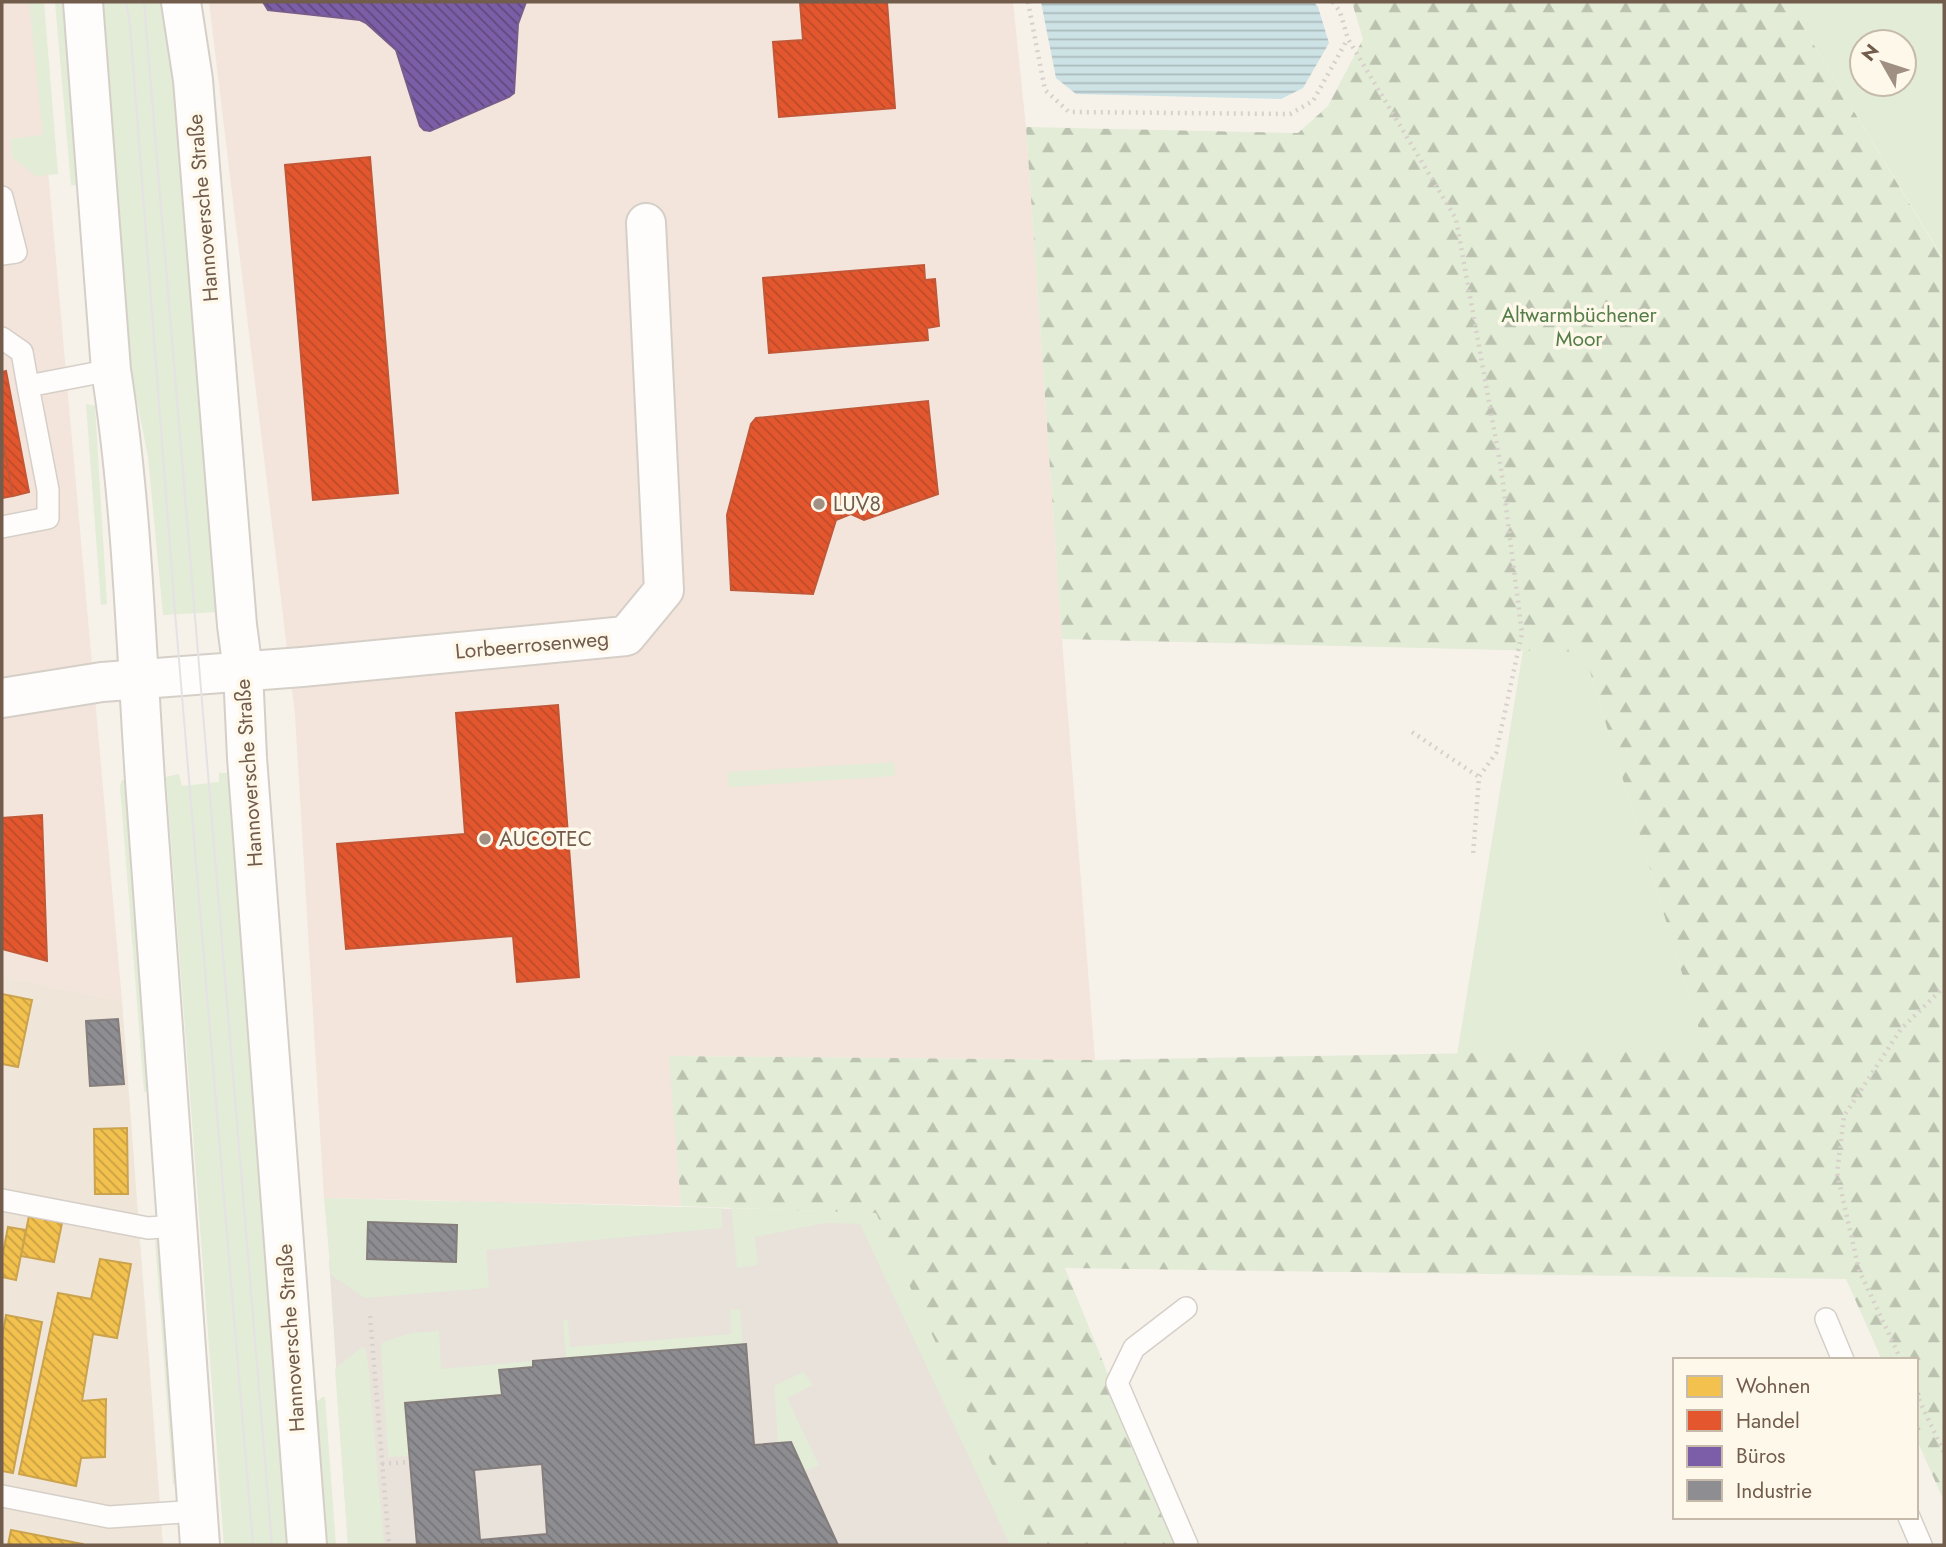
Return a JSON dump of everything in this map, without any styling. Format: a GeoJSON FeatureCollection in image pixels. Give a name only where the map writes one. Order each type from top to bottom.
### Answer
{"type":"FeatureCollection","features":[{"type":"Feature","properties":{"kind":"main road"},"geometry":{"type":"LineString","coordinates":[[83,2],[111,370],[120,429],[199,1528]]}},
{"type":"Feature","properties":{"kind":"main road","name":"Hannoversche Straße"},"geometry":{"type":"LineString","coordinates":[[180,2],[193,80],[237,625],[243,671],[307,1545]]}},
{"type":"Feature","properties":{"kind":"main road","name":"Lorbeerrosenweg"},"geometry":{"type":"LineString","coordinates":[[2,698],[81,684],[626,636],[664,590],[646,223]]}},
{"type":"Feature","properties":{"kind":"lane"},"geometry":{"type":"LineString","coordinates":[[2,197],[16,252],[2,254]]}},
{"type":"Feature","properties":{"kind":"lane"},"geometry":{"type":"LineString","coordinates":[[2,338],[22,352],[48,490],[48,518],[2,527]]}},
{"type":"Feature","properties":{"kind":"lane"},"geometry":{"type":"LineString","coordinates":[[28,386],[111,370]]}},
{"type":"Feature","properties":{"kind":"lane"},"geometry":{"type":"LineString","coordinates":[[2,1200],[148,1228],[177,1226]]}},
{"type":"Feature","properties":{"kind":"lane"},"geometry":{"type":"LineString","coordinates":[[1186,1308],[1134,1348],[1117,1383],[1187,1545]]}},
{"type":"Feature","properties":{"kind":"lane"},"geometry":{"type":"LineString","coordinates":[[1826,1319],[1842,1358]]}},
{"type":"Feature","properties":{"kind":"lane"},"geometry":{"type":"LineString","coordinates":[[2,1496],[108,1517],[199,1528]]}},
{"type":"Feature","properties":{"kind":"lane"},"geometry":{"type":"LineString","coordinates":[[1910,1519],[1921,1545]]}},
{"type":"Feature","properties":{"kind":"path"},"geometry":{"type":"LineString","coordinates":[[1028,2],[1045,90],[1069,113],[1290,114],[1313,101],[1348,39]]}},
{"type":"Feature","properties":{"kind":"path"},"geometry":{"type":"LineString","coordinates":[[1333,2],[1340,12],[1348,39],[1456,219],[1501,468],[1522,633],[1496,753],[1479,777],[1473,856]]}},
{"type":"Feature","properties":{"kind":"path"},"geometry":{"type":"LineString","coordinates":[[1412,732],[1479,777]]}},
{"type":"Feature","properties":{"kind":"path"},"geometry":{"type":"LineString","coordinates":[[1900,1358],[1859,1270],[1837,1173],[1844,1116],[1901,1029],[1944,987]]}},
{"type":"Feature","properties":{"kind":"path"},"geometry":{"type":"LineString","coordinates":[[370,1316],[389,1545]]}},
{"type":"Feature","properties":{"kind":"path"},"geometry":{"type":"LineString","coordinates":[[1918,1397],[1944,1453]]}},
{"type":"Feature","properties":{"kind":"path"},"geometry":{"type":"LineString","coordinates":[[382,1464],[410,1462]]}},
{"type":"Feature","properties":{"kind":"shaded area"},"geometry":{"type":"Polygon","coordinates":[[[2,2],[33,2],[122,1001],[2,976],[2,2]]]}},
{"type":"Feature","properties":{"kind":"shaded area"},"geometry":{"type":"Polygon","coordinates":[[[209,2],[1013,2],[1026,127],[1095,1060],[670,1056],[681,1206],[324,1198],[295,715],[209,2]]]}},
{"type":"Feature","properties":{"kind":"shaded area"},"geometry":{"type":"Polygon","coordinates":[[[1041,2],[1314,2],[1329,43],[1303,88],[1281,99],[1076,94],[1056,78],[1041,2]]]}},
{"type":"Feature","properties":{"kind":"shaded area"},"geometry":{"type":"Polygon","coordinates":[[[2,976],[122,1001],[163,1545],[2,1545],[2,976]]]}},
{"type":"Feature","properties":{"kind":"shaded area"},"geometry":{"type":"Polygon","coordinates":[[[461,1201],[876,1213],[1029,1545],[348,1545],[329,1260],[458,1264],[461,1201]]]}},
{"type":"Feature","properties":{"kind":"green space"},"geometry":{"type":"Polygon","coordinates":[[[29,2],[44,2],[58,174],[36,176],[12,157],[10,139],[43,135],[29,2]]]}},
{"type":"Feature","properties":{"kind":"green space"},"geometry":{"type":"Polygon","coordinates":[[[55,2],[64,2],[80,186],[71,185],[55,2]]]}},
{"type":"Feature","properties":{"kind":"green space"},"geometry":{"type":"Polygon","coordinates":[[[103,2],[163,2],[181,154],[218,612],[163,615],[148,457],[131,370],[103,2]]]}},
{"type":"Feature","properties":{"kind":"green space","name":"Altwarmbüchener Moor"},"geometry":{"type":"Polygon","coordinates":[[[1352,2],[1788,2],[1944,261],[1944,1501],[1918,1442],[1918,1358],[1881,1358],[1846,1279],[1065,1268],[1177,1545],[1029,1545],[876,1213],[681,1206],[669,1056],[1095,1060],[1705,1049],[1584,652],[1062,639],[1026,127],[1298,133],[1328,106],[1363,39],[1352,2]]]}},
{"type":"Feature","properties":{"kind":"green space"},"geometry":{"type":"Polygon","coordinates":[[[1788,2],[1944,2],[1944,260],[1788,2]]]}},
{"type":"Feature","properties":{"kind":"green space"},"geometry":{"type":"Polygon","coordinates":[[[86,404],[95,406],[107,604],[101,605],[86,404]]]}},
{"type":"Feature","properties":{"kind":"green space"},"geometry":{"type":"Polygon","coordinates":[[[1523,650],[1584,652],[1705,1049],[1457,1055],[1523,650]]]}},
{"type":"Feature","properties":{"kind":"green space"},"geometry":{"type":"Polygon","coordinates":[[[894,762],[895,776],[729,787],[728,772],[894,762]]]}},
{"type":"Feature","properties":{"kind":"green space"},"geometry":{"type":"Polygon","coordinates":[[[219,773],[233,773],[290,1545],[224,1545],[166,777],[179,774],[182,786],[219,782],[219,773]]]}},
{"type":"Feature","properties":{"kind":"green space"},"geometry":{"type":"Polygon","coordinates":[[[122,780],[128,780],[151,1091],[144,1092],[120,786],[122,780]]]}},
{"type":"Feature","properties":{"kind":"green space"},"geometry":{"type":"Polygon","coordinates":[[[324,1198],[721,1208],[723,1228],[486,1250],[489,1288],[365,1298],[331,1275],[324,1198]],[[368,1222],[456,1261],[457,1225],[368,1222]]]}},
{"type":"Feature","properties":{"kind":"green space"},"geometry":{"type":"Polygon","coordinates":[[[731,1208],[876,1213],[1029,1545],[1010,1545],[860,1224],[825,1223],[755,1237],[758,1265],[737,1268],[731,1208]]]}},
{"type":"Feature","properties":{"kind":"green space"},"geometry":{"type":"Polygon","coordinates":[[[155,1240],[164,1244],[177,1483],[173,1484],[155,1240]]]}},
{"type":"Feature","properties":{"kind":"green space"},"geometry":{"type":"Polygon","coordinates":[[[740,1309],[743,1344],[566,1359],[563,1320],[568,1320],[570,1347],[731,1334],[730,1310],[740,1309]]]}},
{"type":"Feature","properties":{"kind":"green space"},"geometry":{"type":"Polygon","coordinates":[[[439,1331],[441,1369],[533,1361],[533,1367],[500,1370],[502,1395],[410,1456],[388,1457],[381,1347],[383,1342],[412,1333],[439,1331]]]}},
{"type":"Feature","properties":{"kind":"green space"},"geometry":{"type":"Polygon","coordinates":[[[362,1347],[366,1350],[369,1373],[384,1545],[348,1545],[335,1369],[362,1347]]]}},
{"type":"Feature","properties":{"kind":"green space"},"geometry":{"type":"Polygon","coordinates":[[[803,1372],[813,1385],[787,1398],[819,1465],[805,1471],[791,1442],[778,1443],[774,1386],[803,1372]]]}},
{"type":"Feature","properties":{"kind":"green space"},"geometry":{"type":"Polygon","coordinates":[[[323,1397],[336,1545],[327,1545],[316,1402],[323,1397]]]}},
{"type":"Feature","properties":{"kind":"building: Wohnen"},"geometry":{"type":"Polygon","coordinates":[[[2,994],[32,1000],[18,1067],[2,1064],[2,994]]]}},
{"type":"Feature","properties":{"kind":"building: Wohnen"},"geometry":{"type":"Polygon","coordinates":[[[127,1128],[128,1194],[95,1194],[94,1129],[127,1128]]]}},
{"type":"Feature","properties":{"kind":"building: Wohnen"},"geometry":{"type":"Polygon","coordinates":[[[29,1216],[62,1223],[54,1262],[21,1256],[29,1216]]]}},
{"type":"Feature","properties":{"kind":"building: Wohnen"},"geometry":{"type":"Polygon","coordinates":[[[8,1227],[26,1230],[16,1280],[2,1277],[2,1258],[8,1227]]]}},
{"type":"Feature","properties":{"kind":"building: Wohnen"},"geometry":{"type":"Polygon","coordinates":[[[100,1259],[131,1264],[117,1338],[93,1334],[82,1401],[106,1399],[105,1457],[81,1458],[76,1486],[19,1474],[58,1293],[91,1299],[100,1259]]]}},
{"type":"Feature","properties":{"kind":"building: Wohnen"},"geometry":{"type":"Polygon","coordinates":[[[6,1315],[42,1322],[13,1473],[2,1471],[2,1339],[6,1315]]]}},
{"type":"Feature","properties":{"kind":"building: Wohnen"},"geometry":{"type":"Polygon","coordinates":[[[11,1530],[83,1544],[83,1545],[8,1545],[11,1530]]]}},
{"type":"Feature","properties":{"kind":"building: Handel"},"geometry":{"type":"Polygon","coordinates":[[[800,2],[887,2],[895,108],[779,117],[773,42],[803,40],[800,2]]]}},
{"type":"Feature","properties":{"kind":"building: Handel"},"geometry":{"type":"Polygon","coordinates":[[[370,157],[398,493],[313,500],[285,165],[370,157]]]}},
{"type":"Feature","properties":{"kind":"building: Handel"},"geometry":{"type":"Polygon","coordinates":[[[924,265],[925,280],[935,279],[939,326],[927,328],[928,340],[769,353],[763,278],[924,265]]]}},
{"type":"Feature","properties":{"kind":"building: Handel"},"geometry":{"type":"Polygon","coordinates":[[[6,371],[29,492],[13,496],[2,437],[2,372],[6,371]]]}},
{"type":"Feature","properties":{"kind":"building: Handel","name":"LUV8"},"geometry":{"type":"Polygon","coordinates":[[[928,401],[938,494],[864,520],[851,514],[836,520],[813,594],[731,590],[727,515],[751,424],[756,418],[928,401]]]}},
{"type":"Feature","properties":{"kind":"building: Handel"},"geometry":{"type":"Polygon","coordinates":[[[2,437],[13,496],[2,498],[2,437]]]}},
{"type":"Feature","properties":{"kind":"building: Handel","name":"AUCOTEC"},"geometry":{"type":"Polygon","coordinates":[[[558,705],[579,977],[517,982],[513,936],[346,949],[337,844],[465,834],[456,713],[558,705]]]}},
{"type":"Feature","properties":{"kind":"building: Handel"},"geometry":{"type":"Polygon","coordinates":[[[42,815],[47,961],[2,949],[2,818],[42,815]]]}},
{"type":"Feature","properties":{"kind":"building: Büros"},"geometry":{"type":"Polygon","coordinates":[[[263,2],[526,2],[518,24],[514,93],[430,131],[424,130],[420,126],[396,50],[366,23],[360,20],[268,10],[263,2]]]}},
{"type":"Feature","properties":{"kind":"building: Industrie"},"geometry":{"type":"Polygon","coordinates":[[[118,1019],[124,1084],[90,1086],[86,1021],[118,1019]]]}},
{"type":"Feature","properties":{"kind":"building: Industrie"},"geometry":{"type":"Polygon","coordinates":[[[368,1222],[457,1225],[456,1262],[367,1259],[368,1222]]]}},
{"type":"Feature","properties":{"kind":"building: Industrie"},"geometry":{"type":"Polygon","coordinates":[[[746,1344],[754,1445],[791,1442],[838,1545],[417,1545],[405,1403],[502,1395],[499,1370],[533,1367],[533,1361],[746,1344]],[[542,1464],[474,1470],[480,1540],[547,1534],[542,1464]]]}},
{"type":"Feature","properties":{"kind":"tram line"},"geometry":{"type":"LineString","coordinates":[[126,2],[253,1545]]}},
{"type":"Feature","properties":{"kind":"tram line"},"geometry":{"type":"LineString","coordinates":[[144,2],[272,1545]]}},
{"type":"Feature","properties":{"kind":"place","name":"LUV8"},"geometry":{"type":"Point","coordinates":[819,504]}},
{"type":"Feature","properties":{"kind":"place","name":"AUCOTEC"},"geometry":{"type":"Point","coordinates":[485,839]}}]}
